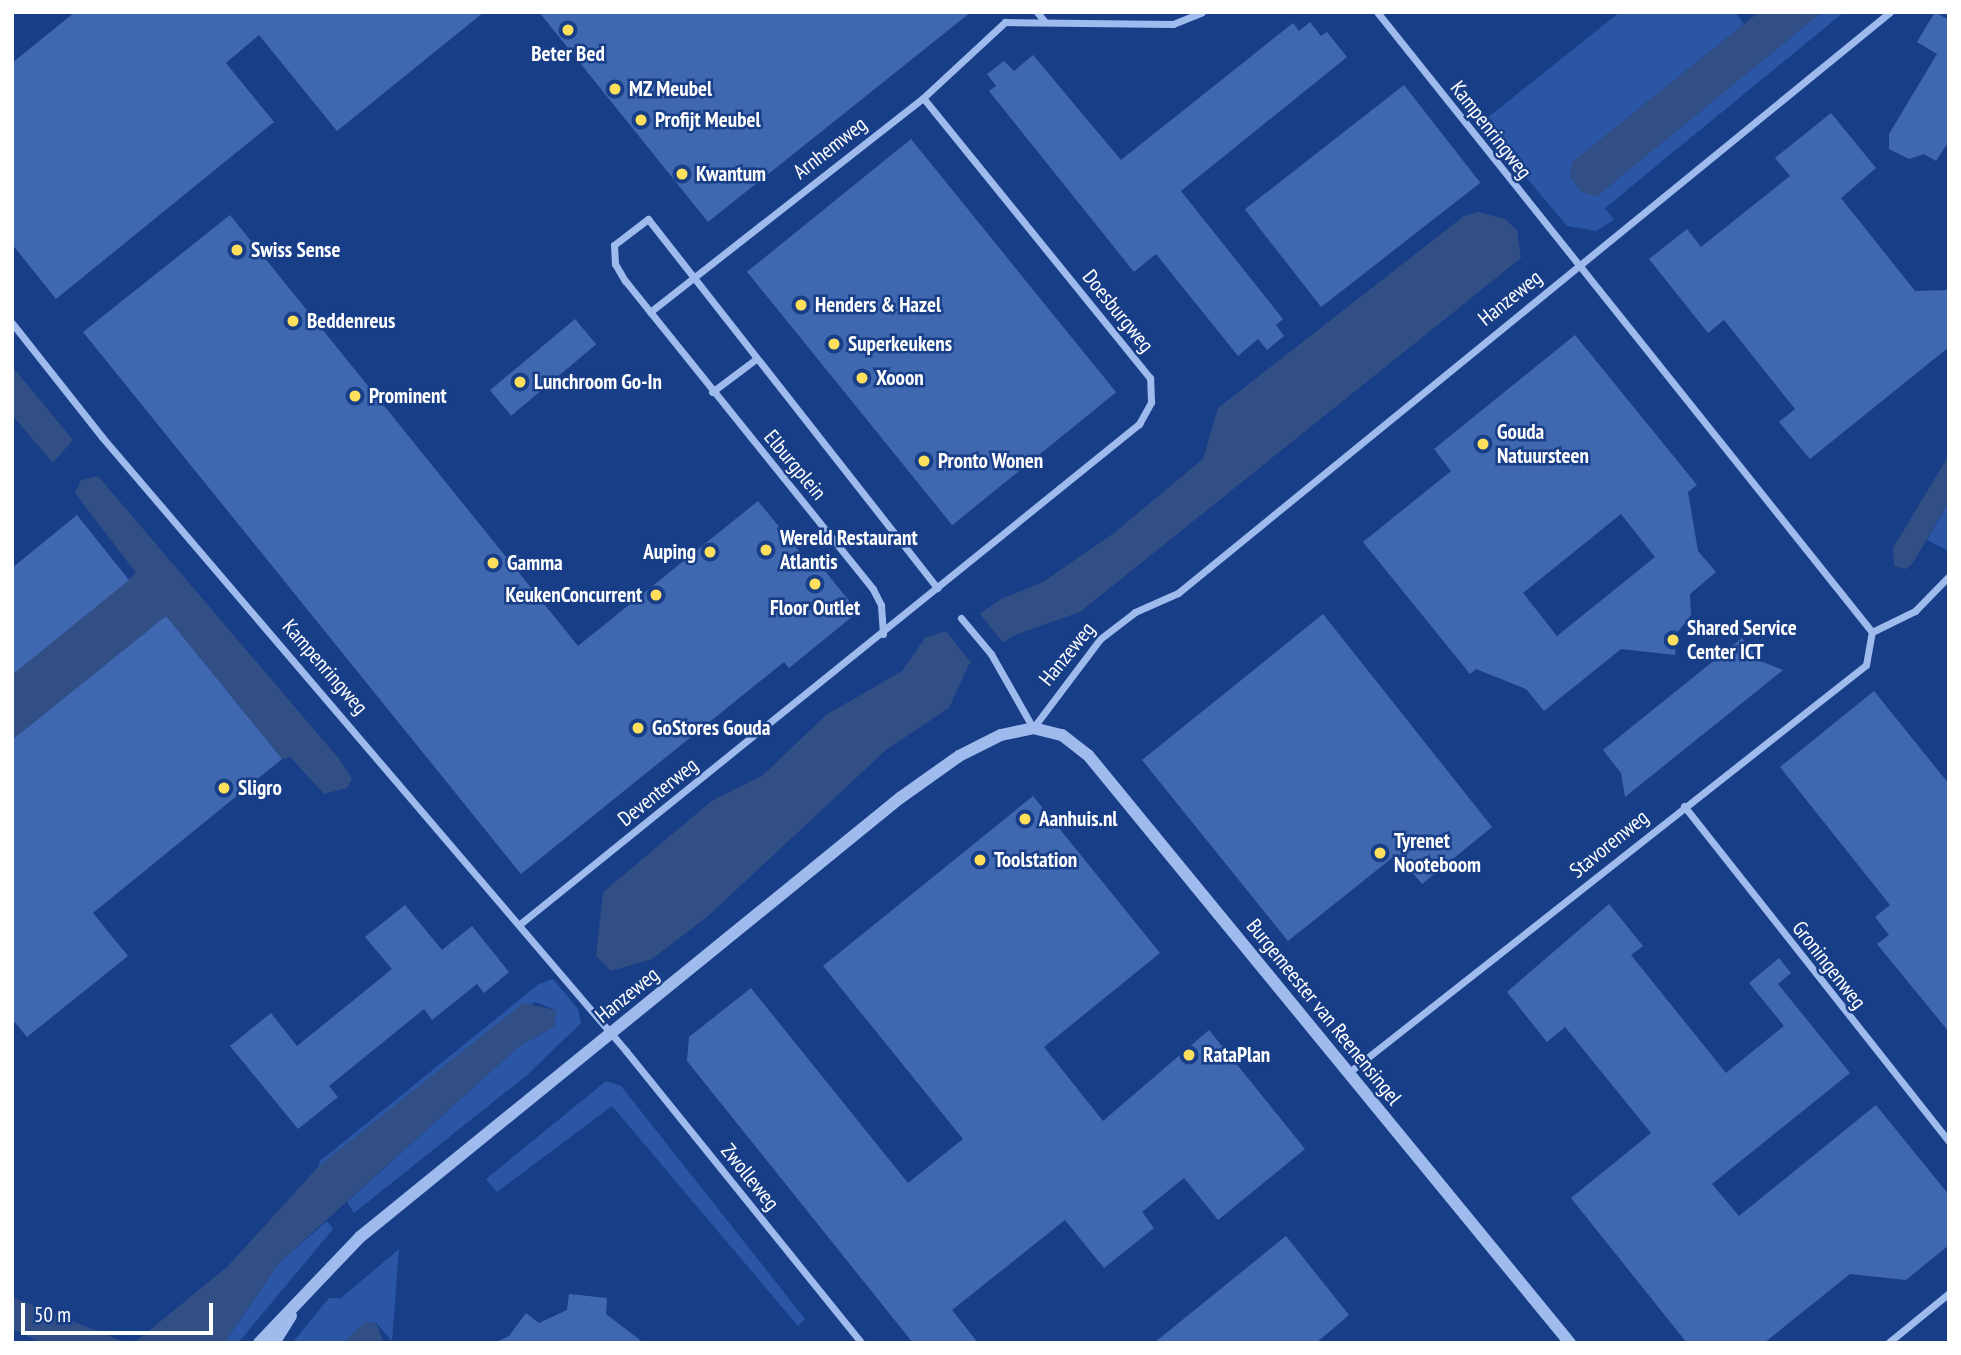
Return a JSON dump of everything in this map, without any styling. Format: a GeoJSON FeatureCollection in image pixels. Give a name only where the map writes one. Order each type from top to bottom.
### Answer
{"type":"FeatureCollection","features":[{"type":"Feature","properties":{"kind":"street"},"geometry":{"type":"LineString","coordinates":[[1037,12],[1045,22]]}},
{"type":"Feature","properties":{"kind":"street"},"geometry":{"type":"LineString","coordinates":[[923,97],[1005,22],[1173,24],[1202,12]]}},
{"type":"Feature","properties":{"kind":"street","name":"Kampenringweg"},"geometry":{"type":"LineString","coordinates":[[1377,12],[1577,269]]}},
{"type":"Feature","properties":{"kind":"street","name":"Hanzeweg"},"geometry":{"type":"LineString","coordinates":[[259,1343],[360,1237],[900,798],[959,756],[1001,735],[1033,727],[1100,639],[1135,612],[1178,593],[1890,12]]}},
{"type":"Feature","properties":{"kind":"street","name":"Arnhemweg"},"geometry":{"type":"LineString","coordinates":[[693,277],[923,97]]}},
{"type":"Feature","properties":{"kind":"street","name":"Doesburgweg"},"geometry":{"type":"LineString","coordinates":[[884,634],[1139,424],[1151,402],[1150,378],[923,97]]}},
{"type":"Feature","properties":{"kind":"street","name":"Elburgplein"},"geometry":{"type":"LineString","coordinates":[[884,634],[881,604],[873,589],[650,312],[615,264],[614,244],[648,219],[937,588]]}},
{"type":"Feature","properties":{"kind":"street"},"geometry":{"type":"LineString","coordinates":[[1577,269],[1871,632],[1915,611],[1949,576]]}},
{"type":"Feature","properties":{"kind":"street"},"geometry":{"type":"LineString","coordinates":[[650,312],[693,277]]}},
{"type":"Feature","properties":{"kind":"street","name":"Kampenringweg"},"geometry":{"type":"LineString","coordinates":[[12,323],[102,436],[611,1034]]}},
{"type":"Feature","properties":{"kind":"street"},"geometry":{"type":"LineString","coordinates":[[712,392],[756,359]]}},
{"type":"Feature","properties":{"kind":"street"},"geometry":{"type":"LineString","coordinates":[[961,618],[991,654],[1033,727]]}},
{"type":"Feature","properties":{"kind":"street","name":"Stavorenweg"},"geometry":{"type":"LineString","coordinates":[[1348,1073],[1684,806],[1867,665],[1871,632]]}},
{"type":"Feature","properties":{"kind":"street","name":"Deventerweg"},"geometry":{"type":"LineString","coordinates":[[520,924],[884,634]]}},
{"type":"Feature","properties":{"kind":"street","name":"Burgemeester van Reenensingel"},"geometry":{"type":"LineString","coordinates":[[1033,727],[1062,735],[1088,755],[1570,1343]]}},
{"type":"Feature","properties":{"kind":"street","name":"Groningenweg"},"geometry":{"type":"LineString","coordinates":[[1684,806],[1949,1142]]}},
{"type":"Feature","properties":{"kind":"street","name":"Zwolleweg"},"geometry":{"type":"LineString","coordinates":[[611,1034],[862,1343]]}},
{"type":"Feature","properties":{"kind":"street","name":"Hanzeweg"},"geometry":{"type":"LineString","coordinates":[[274,1343],[308,1289]]}},
{"type":"Feature","properties":{"kind":"street"},"geometry":{"type":"LineString","coordinates":[[1888,1343],[1949,1293]]}},
{"type":"Feature","properties":{"kind":"shaded area"},"geometry":{"type":"Polygon","coordinates":[[[1620,12],[1735,12],[1744,24],[1573,162],[1596,196],[1822,12],[1844,12],[1605,208],[1614,220],[1596,231],[1567,226],[1488,132],[1487,118],[1620,12]]]}},
{"type":"Feature","properties":{"kind":"shaded area"},"geometry":{"type":"Polygon","coordinates":[[[1759,12],[1822,12],[1596,197],[1580,191],[1570,177],[1572,162],[1759,12]]]}},
{"type":"Feature","properties":{"kind":"shaded area"},"geometry":{"type":"Polygon","coordinates":[[[1479,212],[1505,219],[1517,230],[1521,258],[1080,612],[1015,635],[969,664],[949,708],[886,750],[707,917],[652,959],[611,971],[596,956],[603,892],[713,800],[763,775],[826,715],[902,671],[925,638],[965,624],[1001,599],[1043,582],[1114,533],[1203,459],[1218,408],[1464,216],[1479,212]]]}},
{"type":"Feature","properties":{"kind":"shaded area"},"geometry":{"type":"Polygon","coordinates":[[[12,366],[73,440],[53,463],[12,415],[12,366]]]}},
{"type":"Feature","properties":{"kind":"shaded area"},"geometry":{"type":"Polygon","coordinates":[[[1949,455],[1949,501],[1913,563],[1906,569],[1894,566],[1893,548],[1949,455]]]}},
{"type":"Feature","properties":{"kind":"shaded area"},"geometry":{"type":"Polygon","coordinates":[[[98,476],[340,760],[352,779],[347,788],[324,794],[290,757],[282,759],[166,616],[12,740],[12,675],[136,573],[75,493],[81,480],[98,476]]]}},
{"type":"Feature","properties":{"kind":"shaded area"},"geometry":{"type":"Polygon","coordinates":[[[1949,501],[1949,551],[1927,540],[1949,501]]]}},
{"type":"Feature","properties":{"kind":"shaded area"},"geometry":{"type":"Polygon","coordinates":[[[553,979],[578,1009],[581,1023],[527,1075],[354,1213],[347,1202],[518,1047],[554,1027],[556,1010],[535,1002],[323,1167],[318,1167],[320,1161],[539,984],[553,979]]]}},
{"type":"Feature","properties":{"kind":"shaded area"},"geometry":{"type":"Polygon","coordinates":[[[523,1003],[556,1010],[554,1027],[518,1047],[280,1262],[224,1343],[134,1343],[228,1266],[318,1167],[523,1003]]]}},
{"type":"Feature","properties":{"kind":"shaded area"},"geometry":{"type":"Polygon","coordinates":[[[606,1081],[621,1086],[805,1319],[798,1326],[612,1106],[497,1192],[486,1179],[606,1081]]]}},
{"type":"Feature","properties":{"kind":"shaded area"},"geometry":{"type":"Polygon","coordinates":[[[327,1221],[333,1229],[238,1343],[224,1343],[280,1262],[327,1221]]]}},
{"type":"Feature","properties":{"kind":"shaded area"},"geometry":{"type":"Polygon","coordinates":[[[399,1249],[392,1341],[376,1323],[344,1343],[292,1343],[329,1298],[341,1298],[399,1249]]]}},
{"type":"Feature","properties":{"kind":"shaded area"},"geometry":{"type":"Polygon","coordinates":[[[12,1297],[127,1343],[43,1343],[12,1329],[12,1297]]]}},
{"type":"Feature","properties":{"kind":"shaded area"},"geometry":{"type":"Polygon","coordinates":[[[364,1322],[376,1323],[384,1343],[344,1343],[364,1322]]]}},
{"type":"Feature","properties":{"kind":"pier"},"geometry":{"type":"Polygon","coordinates":[[[977,610],[1004,644],[973,665],[945,630],[977,610]]]}},
{"type":"Feature","properties":{"kind":"building"},"geometry":{"type":"Polygon","coordinates":[[[75,12],[484,12],[337,131],[259,35],[226,63],[274,122],[56,299],[12,244],[12,63],[75,12]]]}},
{"type":"Feature","properties":{"kind":"building"},"geometry":{"type":"Polygon","coordinates":[[[539,12],[971,12],[708,222],[539,12]]]}},
{"type":"Feature","properties":{"kind":"building"},"geometry":{"type":"Polygon","coordinates":[[[1935,12],[1949,20],[1949,141],[1936,161],[1924,154],[1909,159],[1889,149],[1889,134],[1937,54],[1917,42],[1935,12]]]}},
{"type":"Feature","properties":{"kind":"building"},"geometry":{"type":"Polygon","coordinates":[[[1310,22],[1321,36],[1327,32],[1347,57],[1181,191],[1283,319],[1276,325],[1284,336],[1267,350],[1258,339],[1238,356],[1156,254],[1134,272],[989,91],[996,86],[987,74],[1004,61],[1014,71],[1033,55],[1121,160],[1293,23],[1299,31],[1310,22]]]}},
{"type":"Feature","properties":{"kind":"building"},"geometry":{"type":"Polygon","coordinates":[[[1404,85],[1480,183],[1321,307],[1245,209],[1404,85]]]}},
{"type":"Feature","properties":{"kind":"building"},"geometry":{"type":"Polygon","coordinates":[[[1831,113],[1876,168],[1841,198],[1915,291],[1949,290],[1949,347],[1810,459],[1779,422],[1795,409],[1724,320],[1708,333],[1649,259],[1687,229],[1701,247],[1790,176],[1775,158],[1831,113]]]}},
{"type":"Feature","properties":{"kind":"building"},"geometry":{"type":"Polygon","coordinates":[[[911,139],[1116,392],[952,525],[747,272],[911,139]]]}},
{"type":"Feature","properties":{"kind":"building"},"geometry":{"type":"Polygon","coordinates":[[[230,215],[578,646],[758,501],[811,566],[817,561],[858,612],[789,668],[784,662],[521,874],[83,332],[230,215]]]}},
{"type":"Feature","properties":{"kind":"building"},"geometry":{"type":"Polygon","coordinates":[[[575,319],[596,344],[511,416],[490,390],[575,319]]]}},
{"type":"Feature","properties":{"kind":"building"},"geometry":{"type":"Polygon","coordinates":[[[1575,335],[1697,485],[1688,492],[1698,551],[1716,572],[1690,594],[1691,615],[1677,633],[1675,655],[1621,649],[1544,711],[1526,689],[1476,669],[1470,674],[1363,542],[1451,471],[1434,449],[1575,335]],[[1621,514],[1523,593],[1557,636],[1655,557],[1621,514]]]}},
{"type":"Feature","properties":{"kind":"building"},"geometry":{"type":"Polygon","coordinates":[[[77,515],[129,580],[12,675],[12,568],[77,515]]]}},
{"type":"Feature","properties":{"kind":"building"},"geometry":{"type":"Polygon","coordinates":[[[1323,614],[1492,827],[1422,884],[1397,854],[1288,941],[1142,760],[1323,614]]]}},
{"type":"Feature","properties":{"kind":"building"},"geometry":{"type":"Polygon","coordinates":[[[166,616],[282,759],[93,913],[128,956],[27,1037],[12,1019],[12,740],[166,616]]]}},
{"type":"Feature","properties":{"kind":"building"},"geometry":{"type":"Polygon","coordinates":[[[1742,638],[1760,661],[1783,670],[1625,797],[1621,773],[1603,750],[1742,638]]]}},
{"type":"Feature","properties":{"kind":"building"},"geometry":{"type":"Polygon","coordinates":[[[1874,691],[1949,784],[1949,1032],[1877,944],[1889,935],[1875,917],[1890,905],[1780,767],[1874,691]]]}},
{"type":"Feature","properties":{"kind":"building"},"geometry":{"type":"Polygon","coordinates":[[[1033,796],[1160,953],[1044,1047],[1103,1121],[1209,1030],[1305,1149],[1218,1220],[1184,1178],[1142,1212],[1154,1228],[1104,1268],[1065,1220],[952,1310],[978,1343],[913,1343],[687,1061],[689,1037],[751,988],[908,1183],[963,1139],[823,966],[1033,796]]]}},
{"type":"Feature","properties":{"kind":"building"},"geometry":{"type":"Polygon","coordinates":[[[1609,904],[1643,946],[1631,955],[1726,1073],[1784,1026],[1749,983],[1779,958],[1791,973],[1778,984],[1850,1073],[1712,1184],[1739,1216],[1876,1105],[1949,1195],[1949,1245],[1906,1280],[1850,1274],[1764,1343],[1687,1343],[1571,1198],[1651,1133],[1565,1027],[1547,1042],[1507,992],[1609,904]]]}},
{"type":"Feature","properties":{"kind":"building"},"geometry":{"type":"Polygon","coordinates":[[[405,905],[442,950],[472,926],[509,972],[484,993],[477,984],[432,1020],[424,1009],[329,1086],[338,1097],[298,1129],[230,1046],[271,1013],[297,1046],[392,969],[365,937],[405,905]]]}},
{"type":"Feature","properties":{"kind":"building"},"geometry":{"type":"Polygon","coordinates":[[[1286,1236],[1349,1315],[1316,1343],[1154,1343],[1286,1236]]]}},
{"type":"Feature","properties":{"kind":"building"},"geometry":{"type":"Polygon","coordinates":[[[569,1294],[607,1298],[606,1314],[644,1343],[494,1343],[509,1336],[526,1313],[539,1323],[567,1310],[569,1294]]]}},
{"type":"Feature","properties":{"kind":"place","name":"Beter Bed"},"geometry":{"type":"Point","coordinates":[568,30]}},
{"type":"Feature","properties":{"kind":"place","name":"MZ Meubel"},"geometry":{"type":"Point","coordinates":[615,89]}},
{"type":"Feature","properties":{"kind":"place","name":"Profijt Meubel"},"geometry":{"type":"Point","coordinates":[641,120]}},
{"type":"Feature","properties":{"kind":"place","name":"Kwantum"},"geometry":{"type":"Point","coordinates":[682,174]}},
{"type":"Feature","properties":{"kind":"place","name":"Swiss Sense"},"geometry":{"type":"Point","coordinates":[237,250]}},
{"type":"Feature","properties":{"kind":"place","name":"Henders & Hazel"},"geometry":{"type":"Point","coordinates":[801,305]}},
{"type":"Feature","properties":{"kind":"place","name":"Beddenreus"},"geometry":{"type":"Point","coordinates":[293,321]}},
{"type":"Feature","properties":{"kind":"place","name":"Superkeukens"},"geometry":{"type":"Point","coordinates":[834,344]}},
{"type":"Feature","properties":{"kind":"place","name":"Xooon"},"geometry":{"type":"Point","coordinates":[862,378]}},
{"type":"Feature","properties":{"kind":"place","name":"Lunchroom Go-In"},"geometry":{"type":"Point","coordinates":[520,382]}},
{"type":"Feature","properties":{"kind":"place","name":"Prominent"},"geometry":{"type":"Point","coordinates":[355,396]}},
{"type":"Feature","properties":{"kind":"place","name":"Gouda Natuursteen"},"geometry":{"type":"Point","coordinates":[1483,444]}},
{"type":"Feature","properties":{"kind":"place","name":"Pronto Wonen"},"geometry":{"type":"Point","coordinates":[924,461]}},
{"type":"Feature","properties":{"kind":"place","name":"Wereld Restaurant Atlantis"},"geometry":{"type":"Point","coordinates":[766,550]}},
{"type":"Feature","properties":{"kind":"place","name":"Auping"},"geometry":{"type":"Point","coordinates":[710,552]}},
{"type":"Feature","properties":{"kind":"place","name":"Gamma"},"geometry":{"type":"Point","coordinates":[493,563]}},
{"type":"Feature","properties":{"kind":"place","name":"Floor Outlet"},"geometry":{"type":"Point","coordinates":[815,584]}},
{"type":"Feature","properties":{"kind":"place","name":"KeukenConcurrent"},"geometry":{"type":"Point","coordinates":[656,595]}},
{"type":"Feature","properties":{"kind":"place","name":"Shared Service Center ICT"},"geometry":{"type":"Point","coordinates":[1673,640]}},
{"type":"Feature","properties":{"kind":"place","name":"GoStores Gouda"},"geometry":{"type":"Point","coordinates":[638,728]}},
{"type":"Feature","properties":{"kind":"place","name":"Sligro"},"geometry":{"type":"Point","coordinates":[224,788]}},
{"type":"Feature","properties":{"kind":"place","name":"Aanhuis.nl"},"geometry":{"type":"Point","coordinates":[1025,819]}},
{"type":"Feature","properties":{"kind":"place","name":"Tyrenet Nooteboom"},"geometry":{"type":"Point","coordinates":[1380,853]}},
{"type":"Feature","properties":{"kind":"place","name":"Toolstation"},"geometry":{"type":"Point","coordinates":[980,860]}},
{"type":"Feature","properties":{"kind":"place","name":"RataPlan"},"geometry":{"type":"Point","coordinates":[1189,1055]}}]}
